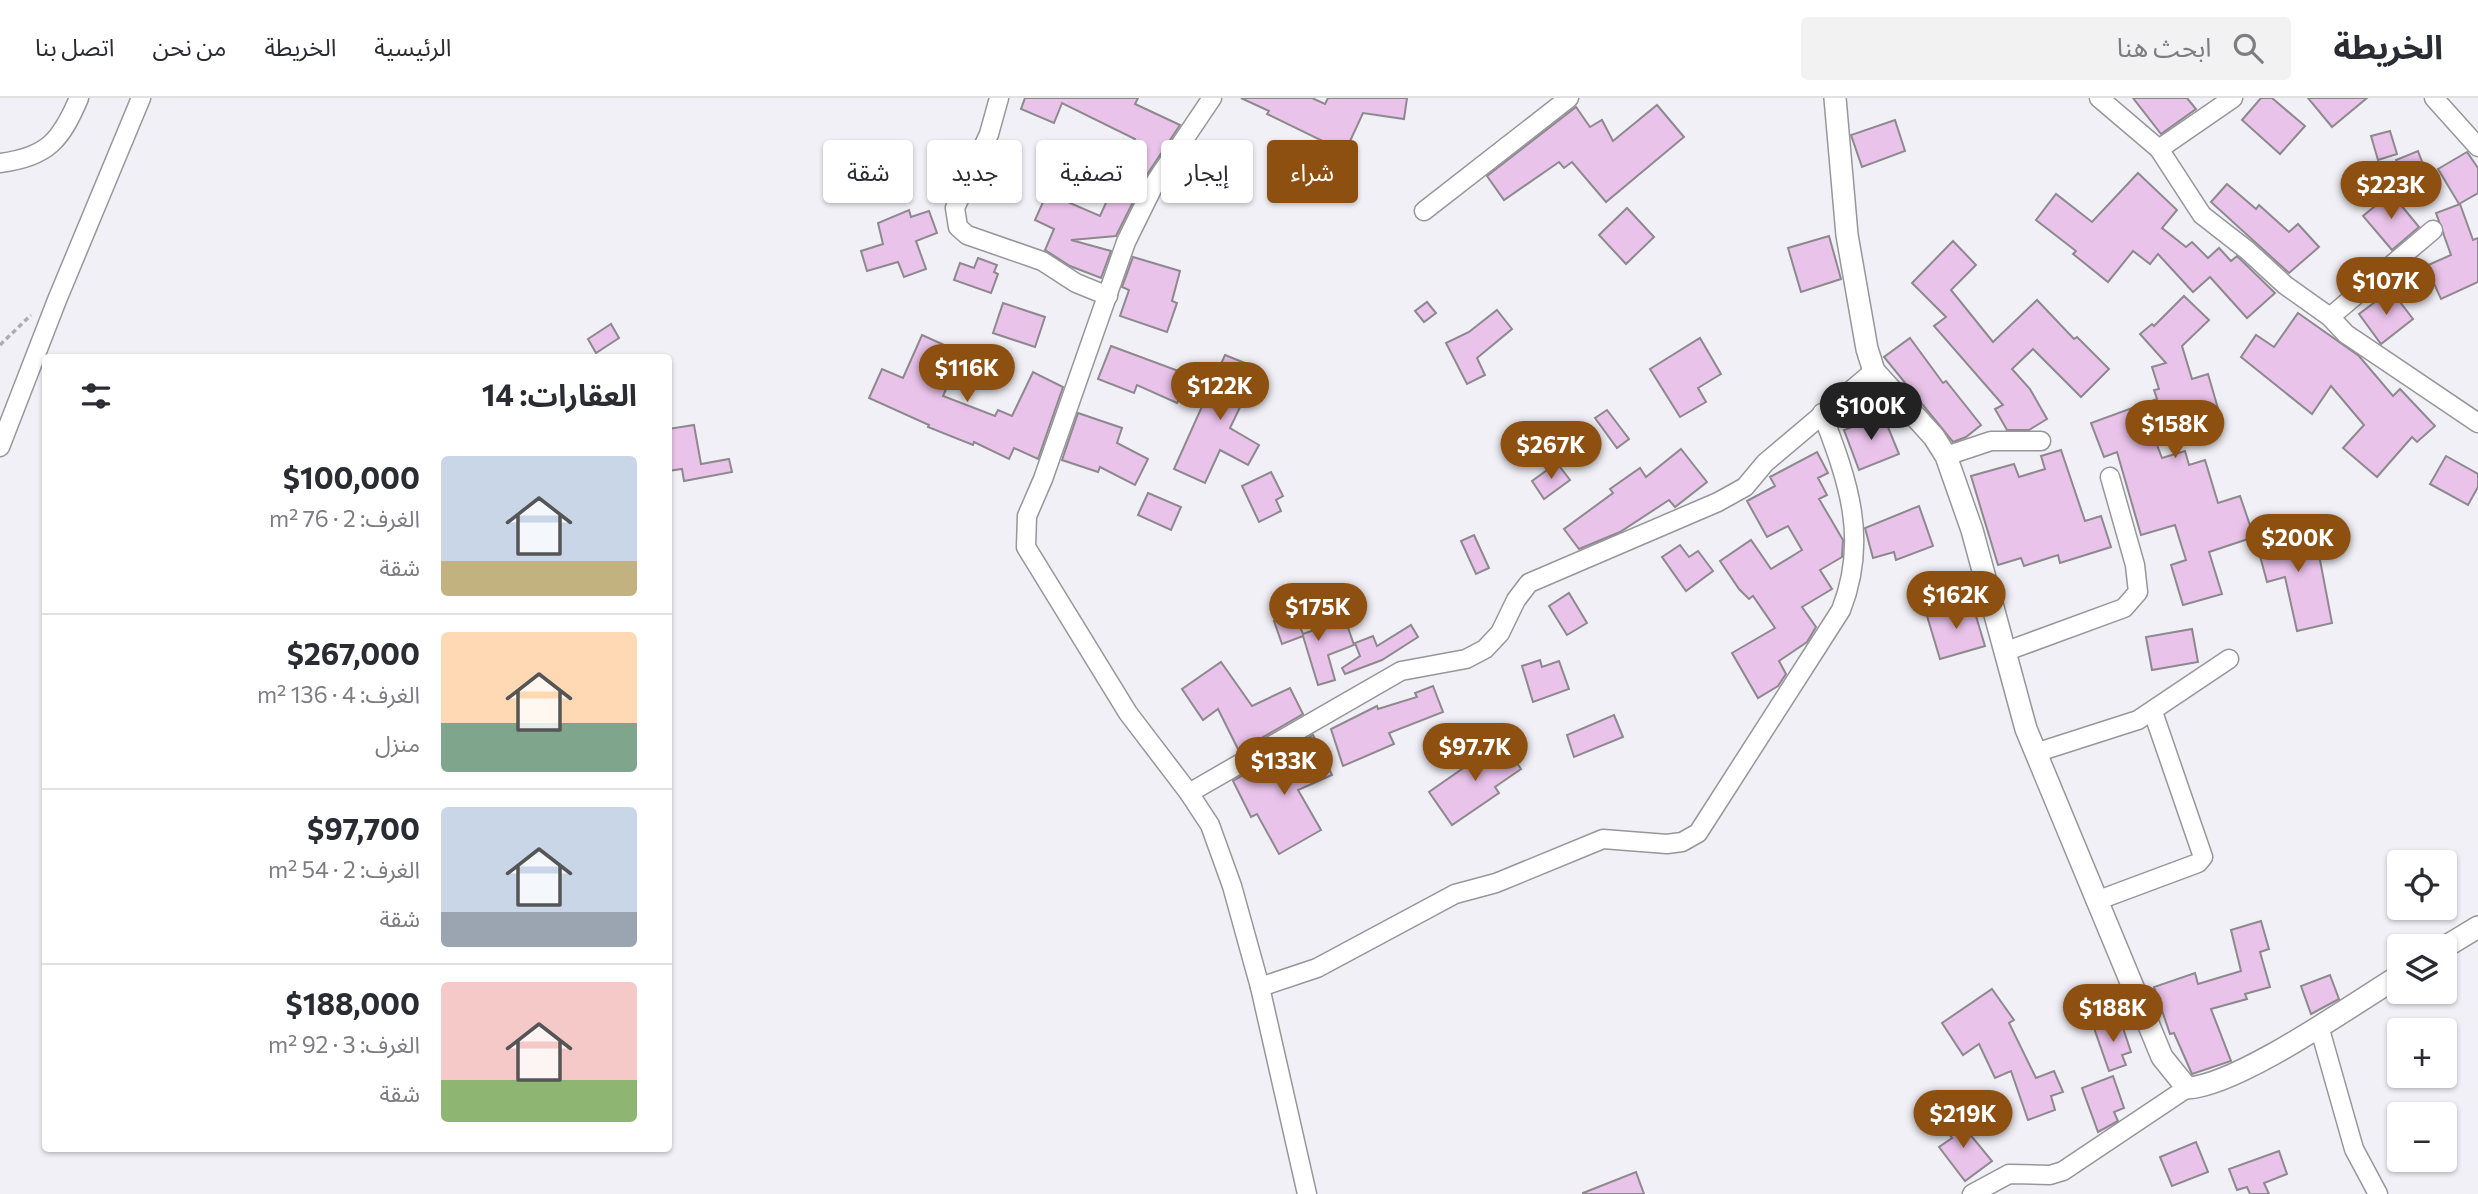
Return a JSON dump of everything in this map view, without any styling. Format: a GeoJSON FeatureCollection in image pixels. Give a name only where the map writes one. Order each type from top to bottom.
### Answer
{"type":"FeatureCollection","features":[{"type":"Feature","properties":{"kind":"street"},"geometry":{"type":"LineString","coordinates":[[0,163],[49,148],[62,135],[79,98]]}},
{"type":"Feature","properties":{"kind":"street"},"geometry":{"type":"LineString","coordinates":[[0,447],[57,300],[141,98]]}},
{"type":"Feature","properties":{"kind":"street"},"geometry":{"type":"LineString","coordinates":[[999,98],[989,134],[956,208],[958,227],[967,235],[1042,261],[1076,283],[1108,296]]}},
{"type":"Feature","properties":{"kind":"street"},"geometry":{"type":"LineString","coordinates":[[1212,98],[1141,207],[1044,479],[1027,516],[1026,547],[1128,713],[1189,793],[1209,825],[1219,849],[1260,986],[1307,1194]]}},
{"type":"Feature","properties":{"kind":"street"},"geometry":{"type":"LineString","coordinates":[[1424,211],[1569,98]]}},
{"type":"Feature","properties":{"kind":"street"},"geometry":{"type":"LineString","coordinates":[[1835,98],[1847,234],[1874,371],[1934,437],[1946,456],[1972,530],[2004,652],[2035,753],[2162,1057],[2187,1088]]}},
{"type":"Feature","properties":{"kind":"street"},"geometry":{"type":"LineString","coordinates":[[2099,98],[2159,149],[2202,215],[2247,250],[2285,285],[2330,317],[2346,334],[2478,423]]}},
{"type":"Feature","properties":{"kind":"street"},"geometry":{"type":"LineString","coordinates":[[2159,149],[2233,98]]}},
{"type":"Feature","properties":{"kind":"street"},"geometry":{"type":"LineString","coordinates":[[2434,98],[2478,147]]}},
{"type":"Feature","properties":{"kind":"street"},"geometry":{"type":"LineString","coordinates":[[2330,317],[2433,230]]}},
{"type":"Feature","properties":{"kind":"street"},"geometry":{"type":"LineString","coordinates":[[1189,793],[1401,671],[1466,659],[1485,649],[1500,633],[1516,600],[1529,583],[1718,502],[1745,487],[1765,463],[1874,371]]}},
{"type":"Feature","properties":{"kind":"street"},"geometry":{"type":"LineString","coordinates":[[1260,986],[1317,968],[1455,894],[1496,883],[1603,839],[1667,844],[1682,842],[1698,833],[1828,632],[1853,581],[1854,542],[1848,485],[1822,413]]}},
{"type":"Feature","properties":{"kind":"street"},"geometry":{"type":"LineString","coordinates":[[1946,456],[1991,441],[2041,441]]}},
{"type":"Feature","properties":{"kind":"street"},"geometry":{"type":"LineString","coordinates":[[2004,652],[2124,608],[2138,592],[2135,565],[2110,477]]}},
{"type":"Feature","properties":{"kind":"street"},"geometry":{"type":"LineString","coordinates":[[2035,753],[2153,712],[2183,687],[2229,659]]}},
{"type":"Feature","properties":{"kind":"street"},"geometry":{"type":"LineString","coordinates":[[2096,901],[2198,863],[2203,857],[2153,712]]}},
{"type":"Feature","properties":{"kind":"street"},"geometry":{"type":"LineString","coordinates":[[2457,940],[2478,927]]}},
{"type":"Feature","properties":{"kind":"street"},"geometry":{"type":"LineString","coordinates":[[1972,1194],[2009,1174],[2050,1175],[2063,1171],[2187,1088],[2215,1084],[2319,1026],[2387,984]]}},
{"type":"Feature","properties":{"kind":"street"},"geometry":{"type":"LineString","coordinates":[[2319,1026],[2354,1149],[2378,1194]]}},
{"type":"Feature","properties":{"kind":"path"},"geometry":{"type":"LineString","coordinates":[[0,345],[27,318],[57,300]]}},
{"type":"Feature","properties":{"kind":"building"},"geometry":{"type":"Polygon","coordinates":[[[1025,98],[1138,98],[1135,104],[1180,125],[1170,140],[1161,140],[1161,154],[1147,174],[1147,140],[1135,140],[1062,103],[1054,123],[1021,109],[1025,98]]]}},
{"type":"Feature","properties":{"kind":"building"},"geometry":{"type":"Polygon","coordinates":[[[1241,98],[1312,98],[1325,104],[1328,98],[1407,98],[1404,119],[1363,113],[1351,140],[1320,140],[1267,114],[1269,111],[1241,98]]]}},
{"type":"Feature","properties":{"kind":"building"},"geometry":{"type":"Polygon","coordinates":[[[2133,98],[2187,98],[2196,109],[2161,134],[2133,98]]]}},
{"type":"Feature","properties":{"kind":"building"},"geometry":{"type":"Polygon","coordinates":[[[2261,98],[2272,98],[2305,126],[2280,154],[2242,120],[2261,98]]]}},
{"type":"Feature","properties":{"kind":"building"},"geometry":{"type":"Polygon","coordinates":[[[2308,98],[2367,98],[2332,127],[2308,98]]]}},
{"type":"Feature","properties":{"kind":"building"},"geometry":{"type":"Polygon","coordinates":[[[1657,105],[1684,137],[1606,202],[1572,162],[1564,168],[1559,162],[1504,200],[1487,176],[1576,107],[1590,127],[1602,120],[1613,141],[1657,105]]]}},
{"type":"Feature","properties":{"kind":"building"},"geometry":{"type":"Polygon","coordinates":[[[1895,120],[1905,151],[1862,167],[1851,135],[1895,120]]]}},
{"type":"Feature","properties":{"kind":"building"},"geometry":{"type":"Polygon","coordinates":[[[2390,131],[2397,154],[2378,160],[2371,136],[2390,131]]]}},
{"type":"Feature","properties":{"kind":"building"},"geometry":{"type":"Polygon","coordinates":[[[2418,151],[2430,183],[2408,191],[2396,160],[2418,151]]]}},
{"type":"Feature","properties":{"kind":"building"},"geometry":{"type":"Polygon","coordinates":[[[2467,152],[2478,168],[2478,193],[2459,204],[2438,169],[2467,152]]]}},
{"type":"Feature","properties":{"kind":"building"},"geometry":{"type":"Polygon","coordinates":[[[2138,173],[2177,210],[2162,228],[2186,247],[2192,242],[2208,258],[2219,248],[2231,261],[2237,256],[2275,293],[2247,318],[2210,277],[2193,292],[2158,254],[2150,264],[2133,251],[2108,282],[2073,254],[2076,251],[2036,220],[2056,194],[2092,222],[2138,173]]]}},
{"type":"Feature","properties":{"kind":"building"},"geometry":{"type":"Polygon","coordinates":[[[2227,184],[2256,209],[2259,205],[2289,232],[2298,224],[2319,247],[2289,273],[2211,202],[2227,184]]]}},
{"type":"Feature","properties":{"kind":"building"},"geometry":{"type":"Polygon","coordinates":[[[2391,193],[2419,227],[2392,250],[2363,216],[2391,193]]]}},
{"type":"Feature","properties":{"kind":"building"},"geometry":{"type":"Polygon","coordinates":[[[1043,203],[1070,203],[1100,216],[1106,203],[1132,203],[1116,236],[1071,240],[1111,251],[1101,278],[1070,266],[1045,250],[1054,229],[1035,220],[1043,203]]]}},
{"type":"Feature","properties":{"kind":"building"},"geometry":{"type":"Polygon","coordinates":[[[2460,204],[2473,240],[2478,238],[2478,282],[2441,299],[2426,266],[2451,255],[2436,213],[2460,204]]]}},
{"type":"Feature","properties":{"kind":"building"},"geometry":{"type":"Polygon","coordinates":[[[1627,208],[1654,237],[1626,264],[1599,235],[1627,208]]]}},
{"type":"Feature","properties":{"kind":"building"},"geometry":{"type":"Polygon","coordinates":[[[909,210],[911,217],[929,211],[937,233],[916,241],[926,269],[904,277],[898,262],[867,271],[861,251],[883,244],[878,223],[909,210]]]}},
{"type":"Feature","properties":{"kind":"building"},"geometry":{"type":"Polygon","coordinates":[[[1829,236],[1841,279],[1801,292],[1788,248],[1829,236]]]}},
{"type":"Feature","properties":{"kind":"building"},"geometry":{"type":"Polygon","coordinates":[[[1953,241],[1976,265],[1951,290],[1993,342],[2037,300],[2074,339],[2077,337],[2109,369],[2081,397],[2033,349],[2012,369],[2030,389],[2047,419],[2029,430],[2007,430],[1995,409],[2003,405],[1934,326],[1946,317],[1912,283],[1953,241]]]}},
{"type":"Feature","properties":{"kind":"building"},"geometry":{"type":"Polygon","coordinates":[[[1133,257],[1180,271],[1172,301],[1177,303],[1167,332],[1120,316],[1129,290],[1122,287],[1133,257]]]}},
{"type":"Feature","properties":{"kind":"building"},"geometry":{"type":"Polygon","coordinates":[[[978,258],[997,265],[994,272],[998,274],[991,293],[954,280],[960,263],[974,268],[978,258]]]}},
{"type":"Feature","properties":{"kind":"building"},"geometry":{"type":"Polygon","coordinates":[[[2391,290],[2413,319],[2381,344],[2359,314],[2391,290]]]}},
{"type":"Feature","properties":{"kind":"building"},"geometry":{"type":"Polygon","coordinates":[[[2184,296],[2209,320],[2182,346],[2192,379],[2208,374],[2219,412],[2152,432],[2162,458],[2185,451],[2189,465],[2205,460],[2218,503],[2240,496],[2254,537],[2209,552],[2222,594],[2183,605],[2171,565],[2186,560],[2175,525],[2141,535],[2117,452],[2104,457],[2091,423],[2157,399],[2154,390],[2159,389],[2152,367],[2166,363],[2140,334],[2152,324],[2154,326],[2184,296]]]}},
{"type":"Feature","properties":{"kind":"building"},"geometry":{"type":"Polygon","coordinates":[[[1427,302],[1436,313],[1424,322],[1415,311],[1427,302]]]}},
{"type":"Feature","properties":{"kind":"building"},"geometry":{"type":"Polygon","coordinates":[[[1003,303],[1045,317],[1035,347],[993,333],[1003,303]]]}},
{"type":"Feature","properties":{"kind":"building"},"geometry":{"type":"Polygon","coordinates":[[[1497,310],[1512,329],[1477,358],[1485,375],[1467,384],[1446,343],[1469,332],[1497,310]]]}},
{"type":"Feature","properties":{"kind":"building"},"geometry":{"type":"Polygon","coordinates":[[[2298,313],[2359,356],[2393,396],[2400,389],[2435,426],[2417,442],[2412,437],[2377,477],[2343,448],[2364,425],[2331,386],[2312,414],[2241,357],[2256,335],[2274,347],[2298,313]]]}},
{"type":"Feature","properties":{"kind":"building"},"geometry":{"type":"Polygon","coordinates":[[[611,324],[619,338],[596,353],[588,339],[611,324]]]}},
{"type":"Feature","properties":{"kind":"building"},"geometry":{"type":"Polygon","coordinates":[[[922,335],[962,353],[943,396],[995,416],[998,410],[1012,416],[1033,372],[1063,387],[1038,459],[1014,448],[1009,459],[974,442],[973,445],[928,427],[929,425],[869,398],[882,369],[903,378],[922,335]]]}},
{"type":"Feature","properties":{"kind":"building"},"geometry":{"type":"Polygon","coordinates":[[[1700,338],[1721,374],[1698,388],[1706,402],[1680,417],[1650,369],[1700,338]]]}},
{"type":"Feature","properties":{"kind":"building"},"geometry":{"type":"Polygon","coordinates":[[[1910,338],[1943,383],[1946,381],[1981,425],[1966,437],[1953,442],[1884,357],[1910,338]]]}},
{"type":"Feature","properties":{"kind":"building"},"geometry":{"type":"Polygon","coordinates":[[[1111,346],[1192,376],[1177,403],[1137,385],[1134,393],[1098,379],[1111,346]]]}},
{"type":"Feature","properties":{"kind":"building"},"geometry":{"type":"Polygon","coordinates":[[[1225,355],[1260,369],[1247,402],[1243,401],[1230,428],[1259,445],[1248,465],[1220,450],[1205,483],[1174,469],[1225,355]]]}},
{"type":"Feature","properties":{"kind":"building"},"geometry":{"type":"Polygon","coordinates":[[[1607,410],[1629,439],[1617,448],[1595,418],[1607,410]]]}},
{"type":"Feature","properties":{"kind":"building"},"geometry":{"type":"Polygon","coordinates":[[[1078,413],[1122,428],[1117,443],[1148,459],[1135,485],[1100,467],[1098,472],[1062,460],[1078,413]]]}},
{"type":"Feature","properties":{"kind":"building"},"geometry":{"type":"Polygon","coordinates":[[[1883,415],[1899,454],[1859,470],[1844,430],[1883,415]]]}},
{"type":"Feature","properties":{"kind":"building"},"geometry":{"type":"Polygon","coordinates":[[[694,425],[701,464],[729,459],[732,472],[684,481],[682,469],[672,470],[672,428],[694,425]]]}},
{"type":"Feature","properties":{"kind":"building"},"geometry":{"type":"Polygon","coordinates":[[[1681,449],[1707,482],[1675,507],[1669,500],[1620,532],[1579,549],[1564,529],[1613,493],[1610,489],[1640,468],[1646,477],[1681,449]]]}},
{"type":"Feature","properties":{"kind":"building"},"geometry":{"type":"Polygon","coordinates":[[[2061,450],[2085,521],[2101,516],[2111,547],[2060,563],[2058,555],[2024,566],[2021,558],[1998,565],[1971,476],[2014,464],[2019,477],[2045,469],[2041,456],[2061,450]]]}},
{"type":"Feature","properties":{"kind":"building"},"geometry":{"type":"Polygon","coordinates":[[[1817,452],[1828,473],[1818,478],[1827,495],[1819,499],[1843,540],[1842,557],[1820,570],[1832,589],[1802,607],[1816,627],[1807,642],[1779,661],[1786,674],[1778,686],[1758,698],[1732,653],[1775,628],[1753,596],[1749,599],[1739,589],[1720,561],[1751,540],[1771,569],[1802,550],[1788,526],[1767,537],[1747,501],[1775,486],[1770,477],[1817,452]]]}},
{"type":"Feature","properties":{"kind":"building"},"geometry":{"type":"Polygon","coordinates":[[[2446,456],[2478,474],[2478,487],[2468,505],[2430,484],[2446,456]]]}},
{"type":"Feature","properties":{"kind":"building"},"geometry":{"type":"Polygon","coordinates":[[[1557,463],[1570,480],[1544,499],[1532,481],[1557,463]]]}},
{"type":"Feature","properties":{"kind":"building"},"geometry":{"type":"Polygon","coordinates":[[[1271,472],[1283,496],[1276,500],[1281,511],[1259,522],[1242,486],[1271,472]]]}},
{"type":"Feature","properties":{"kind":"building"},"geometry":{"type":"Polygon","coordinates":[[[1148,493],[1181,507],[1171,530],[1138,515],[1148,493]]]}},
{"type":"Feature","properties":{"kind":"building"},"geometry":{"type":"Polygon","coordinates":[[[1919,506],[1933,546],[1896,560],[1894,552],[1873,558],[1865,528],[1919,506]]]}},
{"type":"Feature","properties":{"kind":"building"},"geometry":{"type":"Polygon","coordinates":[[[2304,519],[2320,560],[2332,623],[2297,631],[2285,577],[2267,582],[2256,541],[2284,534],[2282,527],[2304,519]]]}},
{"type":"Feature","properties":{"kind":"building"},"geometry":{"type":"Polygon","coordinates":[[[1474,535],[1489,568],[1476,574],[1461,541],[1474,535]]]}},
{"type":"Feature","properties":{"kind":"building"},"geometry":{"type":"Polygon","coordinates":[[[1680,545],[1689,557],[1698,551],[1713,571],[1686,591],[1662,557],[1680,545]]]}},
{"type":"Feature","properties":{"kind":"building"},"geometry":{"type":"Polygon","coordinates":[[[1569,593],[1587,623],[1567,635],[1549,606],[1569,593]]]}},
{"type":"Feature","properties":{"kind":"building"},"geometry":{"type":"Polygon","coordinates":[[[1972,603],[1985,646],[1940,659],[1927,616],[1972,603]]]}},
{"type":"Feature","properties":{"kind":"building"},"geometry":{"type":"Polygon","coordinates":[[[1295,614],[1303,634],[1345,619],[1354,645],[1328,655],[1335,680],[1318,685],[1303,636],[1282,644],[1274,621],[1295,614]]]}},
{"type":"Feature","properties":{"kind":"building"},"geometry":{"type":"Polygon","coordinates":[[[1411,625],[1418,637],[1382,660],[1345,674],[1342,668],[1360,656],[1355,643],[1373,636],[1377,646],[1411,625]]]}},
{"type":"Feature","properties":{"kind":"building"},"geometry":{"type":"Polygon","coordinates":[[[2192,629],[2198,662],[2152,670],[2146,637],[2192,629]]]}},
{"type":"Feature","properties":{"kind":"building"},"geometry":{"type":"Polygon","coordinates":[[[1540,660],[1542,667],[1559,661],[1569,689],[1533,702],[1522,666],[1540,660]]]}},
{"type":"Feature","properties":{"kind":"building"},"geometry":{"type":"Polygon","coordinates":[[[1221,662],[1252,706],[1290,688],[1303,714],[1239,751],[1218,709],[1203,720],[1182,689],[1221,662]]]}},
{"type":"Feature","properties":{"kind":"building"},"geometry":{"type":"Polygon","coordinates":[[[1433,686],[1443,712],[1389,733],[1394,744],[1343,766],[1331,729],[1377,706],[1378,709],[1417,697],[1415,693],[1433,686]]]}},
{"type":"Feature","properties":{"kind":"building"},"geometry":{"type":"Polygon","coordinates":[[[1614,715],[1623,737],[1574,757],[1567,735],[1614,715]]]}},
{"type":"Feature","properties":{"kind":"building"},"geometry":{"type":"Polygon","coordinates":[[[1313,735],[1332,775],[1298,790],[1321,830],[1279,854],[1257,814],[1251,817],[1233,781],[1269,760],[1279,779],[1306,766],[1296,745],[1313,735]]]}},
{"type":"Feature","properties":{"kind":"building"},"geometry":{"type":"Polygon","coordinates":[[[1502,741],[1521,769],[1495,787],[1499,793],[1452,825],[1429,792],[1502,741]]]}},
{"type":"Feature","properties":{"kind":"building"},"geometry":{"type":"Polygon","coordinates":[[[2261,921],[2269,949],[2260,952],[2270,987],[2245,994],[2247,999],[2211,1009],[2231,1061],[2192,1074],[2174,1033],[2170,1034],[2154,987],[2195,973],[2198,984],[2241,971],[2231,930],[2261,921]]]}},
{"type":"Feature","properties":{"kind":"building"},"geometry":{"type":"Polygon","coordinates":[[[2330,975],[2339,999],[2311,1014],[2301,986],[2330,975]]]}},
{"type":"Feature","properties":{"kind":"building"},"geometry":{"type":"Polygon","coordinates":[[[1992,989],[2014,1020],[2009,1023],[2036,1078],[2054,1071],[2063,1092],[2051,1096],[2055,1110],[2028,1120],[2011,1071],[1995,1078],[1979,1044],[1963,1055],[1942,1023],[1992,989]]]}},
{"type":"Feature","properties":{"kind":"building"},"geometry":{"type":"Polygon","coordinates":[[[2120,1019],[2131,1052],[2122,1055],[2126,1065],[2109,1071],[2094,1028],[2120,1019]]]}},
{"type":"Feature","properties":{"kind":"building"},"geometry":{"type":"Polygon","coordinates":[[[2113,1076],[2124,1108],[2114,1112],[2118,1121],[2098,1132],[2082,1088],[2113,1076]]]}},
{"type":"Feature","properties":{"kind":"building"},"geometry":{"type":"Polygon","coordinates":[[[1954,1115],[1992,1161],[1965,1181],[1939,1147],[1952,1138],[1942,1124],[1954,1115]]]}},
{"type":"Feature","properties":{"kind":"building"},"geometry":{"type":"Polygon","coordinates":[[[2196,1142],[2208,1172],[2172,1186],[2160,1157],[2196,1142]]]}},
{"type":"Feature","properties":{"kind":"building"},"geometry":{"type":"Polygon","coordinates":[[[2279,1151],[2287,1174],[2264,1183],[2269,1194],[2250,1194],[2247,1187],[2237,1190],[2229,1169],[2279,1151]]]}},
{"type":"Feature","properties":{"kind":"building"},"geometry":{"type":"Polygon","coordinates":[[[1636,1172],[1644,1194],[1583,1194],[1583,1193],[1636,1172]]]}}]}
